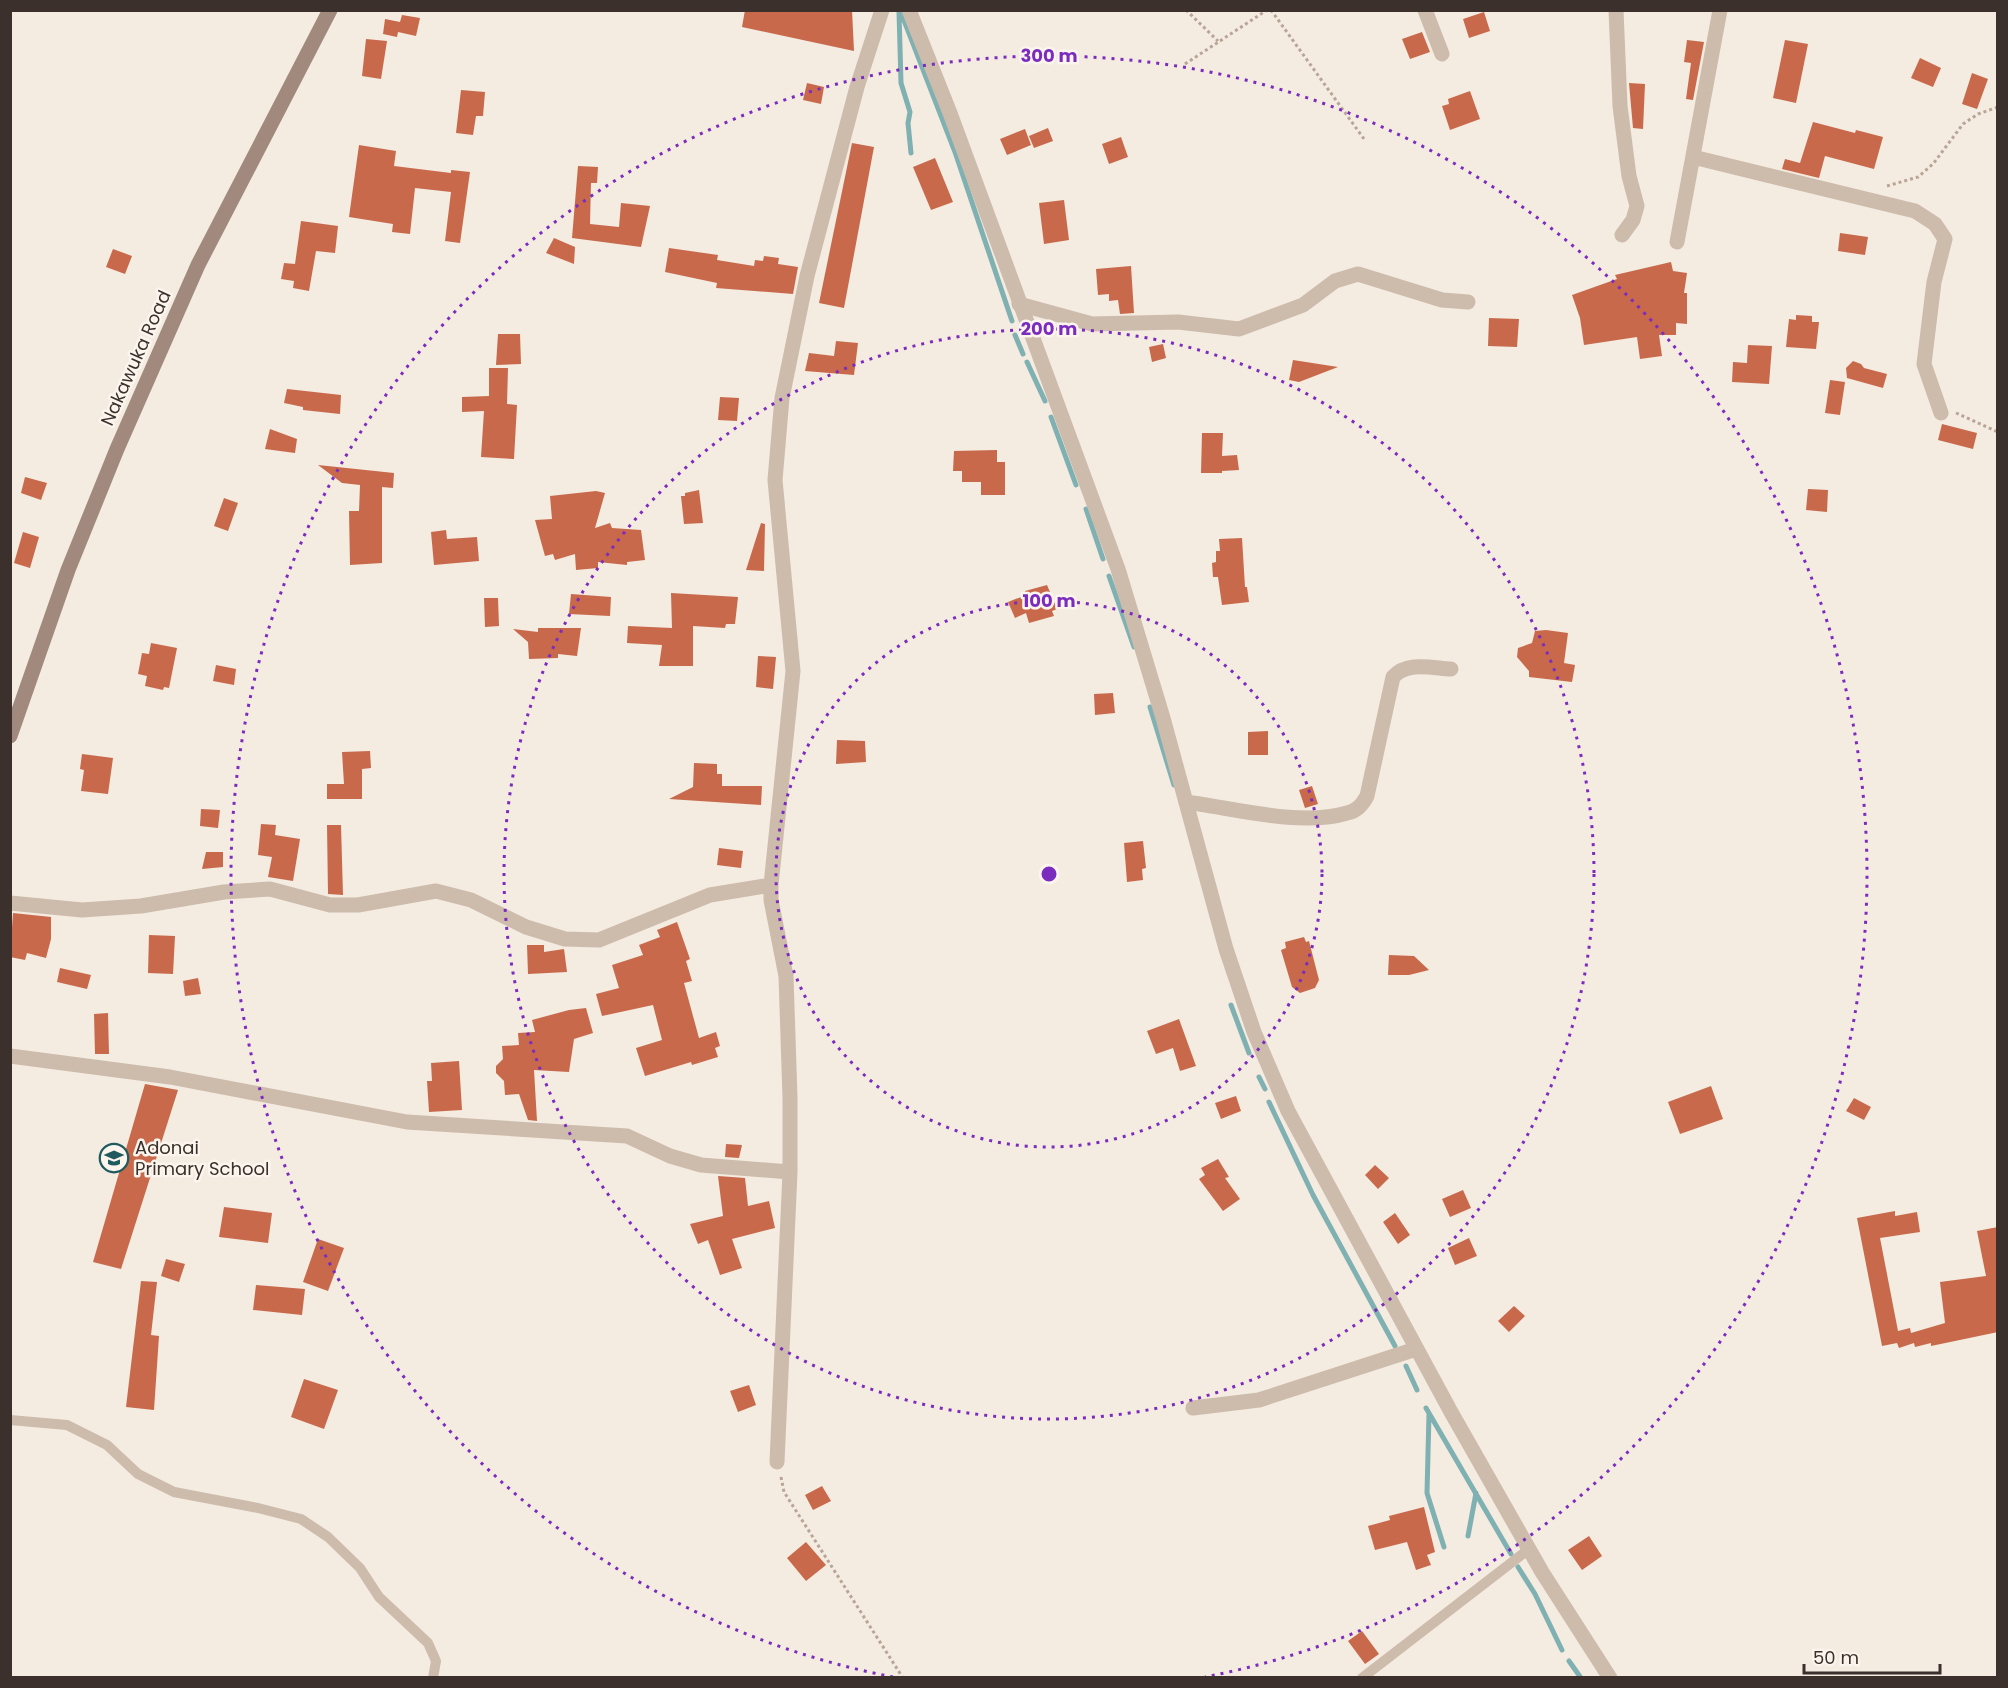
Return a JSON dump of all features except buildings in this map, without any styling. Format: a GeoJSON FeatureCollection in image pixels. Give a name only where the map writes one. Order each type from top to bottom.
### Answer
{"type":"FeatureCollection","features":[{"type":"Feature","properties":{"kind":"main road","name":"Nakawuka Road"},"geometry":{"type":"LineString","coordinates":[[10,736],[68,570],[117,449],[188,287],[330,10]]}},
{"type":"Feature","properties":{"kind":"street"},"geometry":{"type":"LineString","coordinates":[[777,1462],[790,1172],[786,976],[771,900],[771,885],[793,671],[775,480],[782,398],[807,276],[857,87],[882,10]]}},
{"type":"Feature","properties":{"kind":"street"},"geometry":{"type":"LineString","coordinates":[[909,10],[1118,569],[1227,949],[1258,1042],[1288,1111],[1416,1349],[1529,1549],[1610,1677]]}},
{"type":"Feature","properties":{"kind":"street"},"geometry":{"type":"LineString","coordinates":[[1425,10],[1442,54]]}},
{"type":"Feature","properties":{"kind":"street"},"geometry":{"type":"LineString","coordinates":[[1616,10],[1620,106],[1629,176],[1636,206],[1633,220],[1622,235]]}},
{"type":"Feature","properties":{"kind":"street"},"geometry":{"type":"LineString","coordinates":[[1677,242],[1720,10]]}},
{"type":"Feature","properties":{"kind":"street"},"geometry":{"type":"LineString","coordinates":[[1693,157],[1916,211],[1935,224],[1945,239],[1934,282],[1924,364],[1939,409]]}},
{"type":"Feature","properties":{"kind":"street"},"geometry":{"type":"LineString","coordinates":[[1019,304],[1092,324],[1178,322],[1239,328],[1303,305],[1335,281],[1358,274],[1397,288],[1442,300],[1468,302]]}},
{"type":"Feature","properties":{"kind":"street"},"geometry":{"type":"LineString","coordinates":[[1186,802],[1291,816],[1332,816],[1349,813],[1360,807],[1367,796],[1393,677],[1399,670],[1409,667],[1451,669]]}},
{"type":"Feature","properties":{"kind":"street"},"geometry":{"type":"LineString","coordinates":[[10,903],[82,910],[141,906],[224,892],[270,889],[330,905],[358,905],[436,891],[471,900],[526,927],[565,939],[599,940],[710,895],[771,885]]}},
{"type":"Feature","properties":{"kind":"street"},"geometry":{"type":"LineString","coordinates":[[10,1056],[170,1077],[407,1122],[627,1136],[670,1156],[701,1165],[790,1172]]}},
{"type":"Feature","properties":{"kind":"street"},"geometry":{"type":"LineString","coordinates":[[1193,1408],[1259,1400],[1416,1349]]}},
{"type":"Feature","properties":{"kind":"lane"},"geometry":{"type":"LineString","coordinates":[[10,1420],[67,1425],[107,1445],[138,1474],[174,1492],[258,1508],[301,1519],[328,1537],[360,1568],[379,1597],[428,1643],[436,1662],[433,1677]]}},
{"type":"Feature","properties":{"kind":"lane"},"geometry":{"type":"LineString","coordinates":[[1362,1677],[1529,1549]]}},
{"type":"Feature","properties":{"kind":"path"},"geometry":{"type":"LineString","coordinates":[[1186,10],[1218,41]]}},
{"type":"Feature","properties":{"kind":"path"},"geometry":{"type":"LineString","coordinates":[[1185,64],[1269,10],[1365,139]]}},
{"type":"Feature","properties":{"kind":"path"},"geometry":{"type":"LineString","coordinates":[[1878,188],[1918,177],[1933,164],[1963,124],[1978,114],[1998,107]]}},
{"type":"Feature","properties":{"kind":"path"},"geometry":{"type":"LineString","coordinates":[[1939,409],[1998,432]]}},
{"type":"Feature","properties":{"kind":"path"},"geometry":{"type":"LineString","coordinates":[[777,1462],[784,1492],[903,1677]]}},
{"type":"Feature","properties":{"kind":"waterway"},"geometry":{"type":"LineString","coordinates":[[900,10],[955,152],[1012,321]]}},
{"type":"Feature","properties":{"kind":"waterway"},"geometry":{"type":"LineString","coordinates":[[899,12],[901,83],[910,112],[908,123],[911,153]]}},
{"type":"Feature","properties":{"kind":"waterway"},"geometry":{"type":"LineString","coordinates":[[1015,335],[1023,354]]}},
{"type":"Feature","properties":{"kind":"waterway"},"geometry":{"type":"LineString","coordinates":[[1027,362],[1045,401]]}},
{"type":"Feature","properties":{"kind":"waterway"},"geometry":{"type":"LineString","coordinates":[[1051,417],[1076,485]]}},
{"type":"Feature","properties":{"kind":"waterway"},"geometry":{"type":"LineString","coordinates":[[1086,509],[1103,559]]}},
{"type":"Feature","properties":{"kind":"waterway"},"geometry":{"type":"LineString","coordinates":[[1109,576],[1134,647]]}},
{"type":"Feature","properties":{"kind":"waterway"},"geometry":{"type":"LineString","coordinates":[[1150,707],[1174,785]]}},
{"type":"Feature","properties":{"kind":"waterway"},"geometry":{"type":"LineString","coordinates":[[1231,1005],[1249,1053]]}},
{"type":"Feature","properties":{"kind":"waterway"},"geometry":{"type":"LineString","coordinates":[[1259,1077],[1265,1089]]}},
{"type":"Feature","properties":{"kind":"waterway"},"geometry":{"type":"LineString","coordinates":[[1269,1102],[1313,1195],[1395,1346]]}},
{"type":"Feature","properties":{"kind":"waterway"},"geometry":{"type":"LineString","coordinates":[[1406,1366],[1417,1390]]}},
{"type":"Feature","properties":{"kind":"waterway"},"geometry":{"type":"LineString","coordinates":[[1426,1408],[1511,1554]]}},
{"type":"Feature","properties":{"kind":"waterway"},"geometry":{"type":"LineString","coordinates":[[1429,1414],[1427,1493],[1444,1547]]}},
{"type":"Feature","properties":{"kind":"waterway"},"geometry":{"type":"LineString","coordinates":[[1468,1536],[1476,1493]]}},
{"type":"Feature","properties":{"kind":"waterway"},"geometry":{"type":"LineString","coordinates":[[1518,1567],[1535,1594],[1562,1650]]}},
{"type":"Feature","properties":{"kind":"waterway"},"geometry":{"type":"LineString","coordinates":[[1569,1661],[1581,1678]]}},
{"type":"Feature","properties":{"kind":"place","name":"Adonai Primary School"},"geometry":{"type":"Point","coordinates":[114,1158]}}]}
